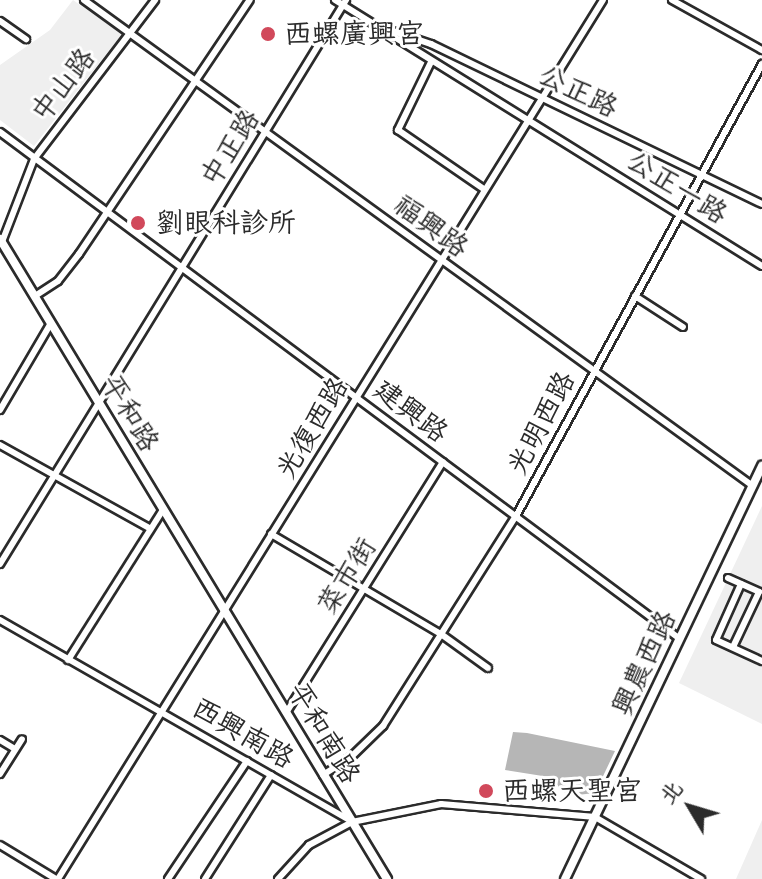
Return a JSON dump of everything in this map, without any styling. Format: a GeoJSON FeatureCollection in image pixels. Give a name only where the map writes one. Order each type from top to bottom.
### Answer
{"type":"FeatureCollection","features":[{"type":"Feature","properties":{"kind":"main road","name":"平和路"},"geometry":{"type":"LineString","coordinates":[[1,242],[225,610]]}},
{"type":"Feature","properties":{"kind":"main road","name":"興農西路"},"geometry":{"type":"LineString","coordinates":[[565,879],[762,466]]}},
{"type":"Feature","properties":{"kind":"main road","name":"平和南路"},"geometry":{"type":"LineString","coordinates":[[225,610],[387,879]]}},
{"type":"Feature","properties":{"kind":"street","name":"福興路"},"geometry":{"type":"LineString","coordinates":[[84,0],[753,486]]}},
{"type":"Feature","properties":{"kind":"street","name":"中山路"},"geometry":{"type":"LineString","coordinates":[[1,242],[34,159],[155,0]]}},
{"type":"Feature","properties":{"kind":"street"},"geometry":{"type":"LineString","coordinates":[[35,296],[58,281],[250,0]]}},
{"type":"Feature","properties":{"kind":"street","name":"公正路"},"geometry":{"type":"LineString","coordinates":[[335,0],[344,2],[431,62],[527,121]]}},
{"type":"Feature","properties":{"kind":"street","name":"光復西路"},"geometry":{"type":"LineString","coordinates":[[57,879],[603,0]]}},
{"type":"Feature","properties":{"kind":"street"},"geometry":{"type":"LineString","coordinates":[[672,0],[762,50]]}},
{"type":"Feature","properties":{"kind":"street","name":"中正路"},"geometry":{"type":"LineString","coordinates":[[0,564],[344,2]]}},
{"type":"Feature","properties":{"kind":"street"},"geometry":{"type":"LineString","coordinates":[[0,21],[26,39]]}},
{"type":"Feature","properties":{"kind":"street","name":"公正路"},"geometry":{"type":"LineString","coordinates":[[373,24],[431,44],[762,204]]}},
{"type":"Feature","properties":{"kind":"street"},"geometry":{"type":"LineString","coordinates":[[431,62],[398,130],[484,189]]}},
{"type":"Feature","properties":{"kind":"street","name":"光明西路"},"geometry":{"type":"LineString","coordinates":[[323,775],[369,743],[516,516],[762,64]]}},
{"type":"Feature","properties":{"kind":"street","name":"公正一路"},"geometry":{"type":"LineString","coordinates":[[527,121],[762,266]]}},
{"type":"Feature","properties":{"kind":"street","name":"建興路"},"geometry":{"type":"LineString","coordinates":[[0,132],[680,639]]}},
{"type":"Feature","properties":{"kind":"street"},"geometry":{"type":"LineString","coordinates":[[635,296],[683,327]]}},
{"type":"Feature","properties":{"kind":"street"},"geometry":{"type":"LineString","coordinates":[[0,410],[51,323]]}},
{"type":"Feature","properties":{"kind":"street"},"geometry":{"type":"LineString","coordinates":[[0,445],[149,528]]}},
{"type":"Feature","properties":{"kind":"street","name":"菜市街"},"geometry":{"type":"LineString","coordinates":[[286,713],[443,462]]}},
{"type":"Feature","properties":{"kind":"street"},"geometry":{"type":"LineString","coordinates":[[68,660],[163,510]]}},
{"type":"Feature","properties":{"kind":"street"},"geometry":{"type":"LineString","coordinates":[[271,534],[441,634],[488,668]]}},
{"type":"Feature","properties":{"kind":"street"},"geometry":{"type":"LineString","coordinates":[[728,578],[759,592],[733,647]]}},
{"type":"Feature","properties":{"kind":"street"},"geometry":{"type":"LineString","coordinates":[[741,584],[716,640],[762,661]]}},
{"type":"Feature","properties":{"kind":"street","name":"西興南路"},"geometry":{"type":"LineString","coordinates":[[0,620],[352,822]]}},
{"type":"Feature","properties":{"kind":"street"},"geometry":{"type":"LineString","coordinates":[[0,774],[22,739]]}},
{"type":"Feature","properties":{"kind":"street"},"geometry":{"type":"LineString","coordinates":[[0,740],[15,749]]}},
{"type":"Feature","properties":{"kind":"street"},"geometry":{"type":"LineString","coordinates":[[168,879],[247,761]]}},
{"type":"Feature","properties":{"kind":"street"},"geometry":{"type":"LineString","coordinates":[[205,879],[271,775]]}},
{"type":"Feature","properties":{"kind":"street"},"geometry":{"type":"LineString","coordinates":[[278,879],[309,845],[352,822],[441,804],[595,817],[701,879]]}},
{"type":"Feature","properties":{"kind":"street"},"geometry":{"type":"LineString","coordinates":[[0,845],[57,879]]}},
{"type":"Feature","properties":{"kind":"shaded area"},"geometry":{"type":"Polygon","coordinates":[[[73,0],[122,34],[34,146],[0,120],[0,65],[50,30],[73,0]]]}},
{"type":"Feature","properties":{"kind":"shaded area"},"geometry":{"type":"Polygon","coordinates":[[[762,506],[762,724],[679,683],[762,506]]]}},
{"type":"Feature","properties":{"kind":"shaded area"},"geometry":{"type":"Polygon","coordinates":[[[513,732],[615,751],[595,793],[568,796],[549,777],[505,770],[513,732]]]}},
{"type":"Feature","properties":{"kind":"shaded area"},"geometry":{"type":"Polygon","coordinates":[[[762,820],[762,879],[736,879],[762,820]]]}},
{"type":"Feature","properties":{"kind":"place","name":"西螺廣興宮"},"geometry":{"type":"Point","coordinates":[268,34]}},
{"type":"Feature","properties":{"kind":"place","name":"劉眼科診所"},"geometry":{"type":"Point","coordinates":[138,223]}},
{"type":"Feature","properties":{"kind":"place","name":"西螺天聖宮"},"geometry":{"type":"Point","coordinates":[486,791]}}]}
